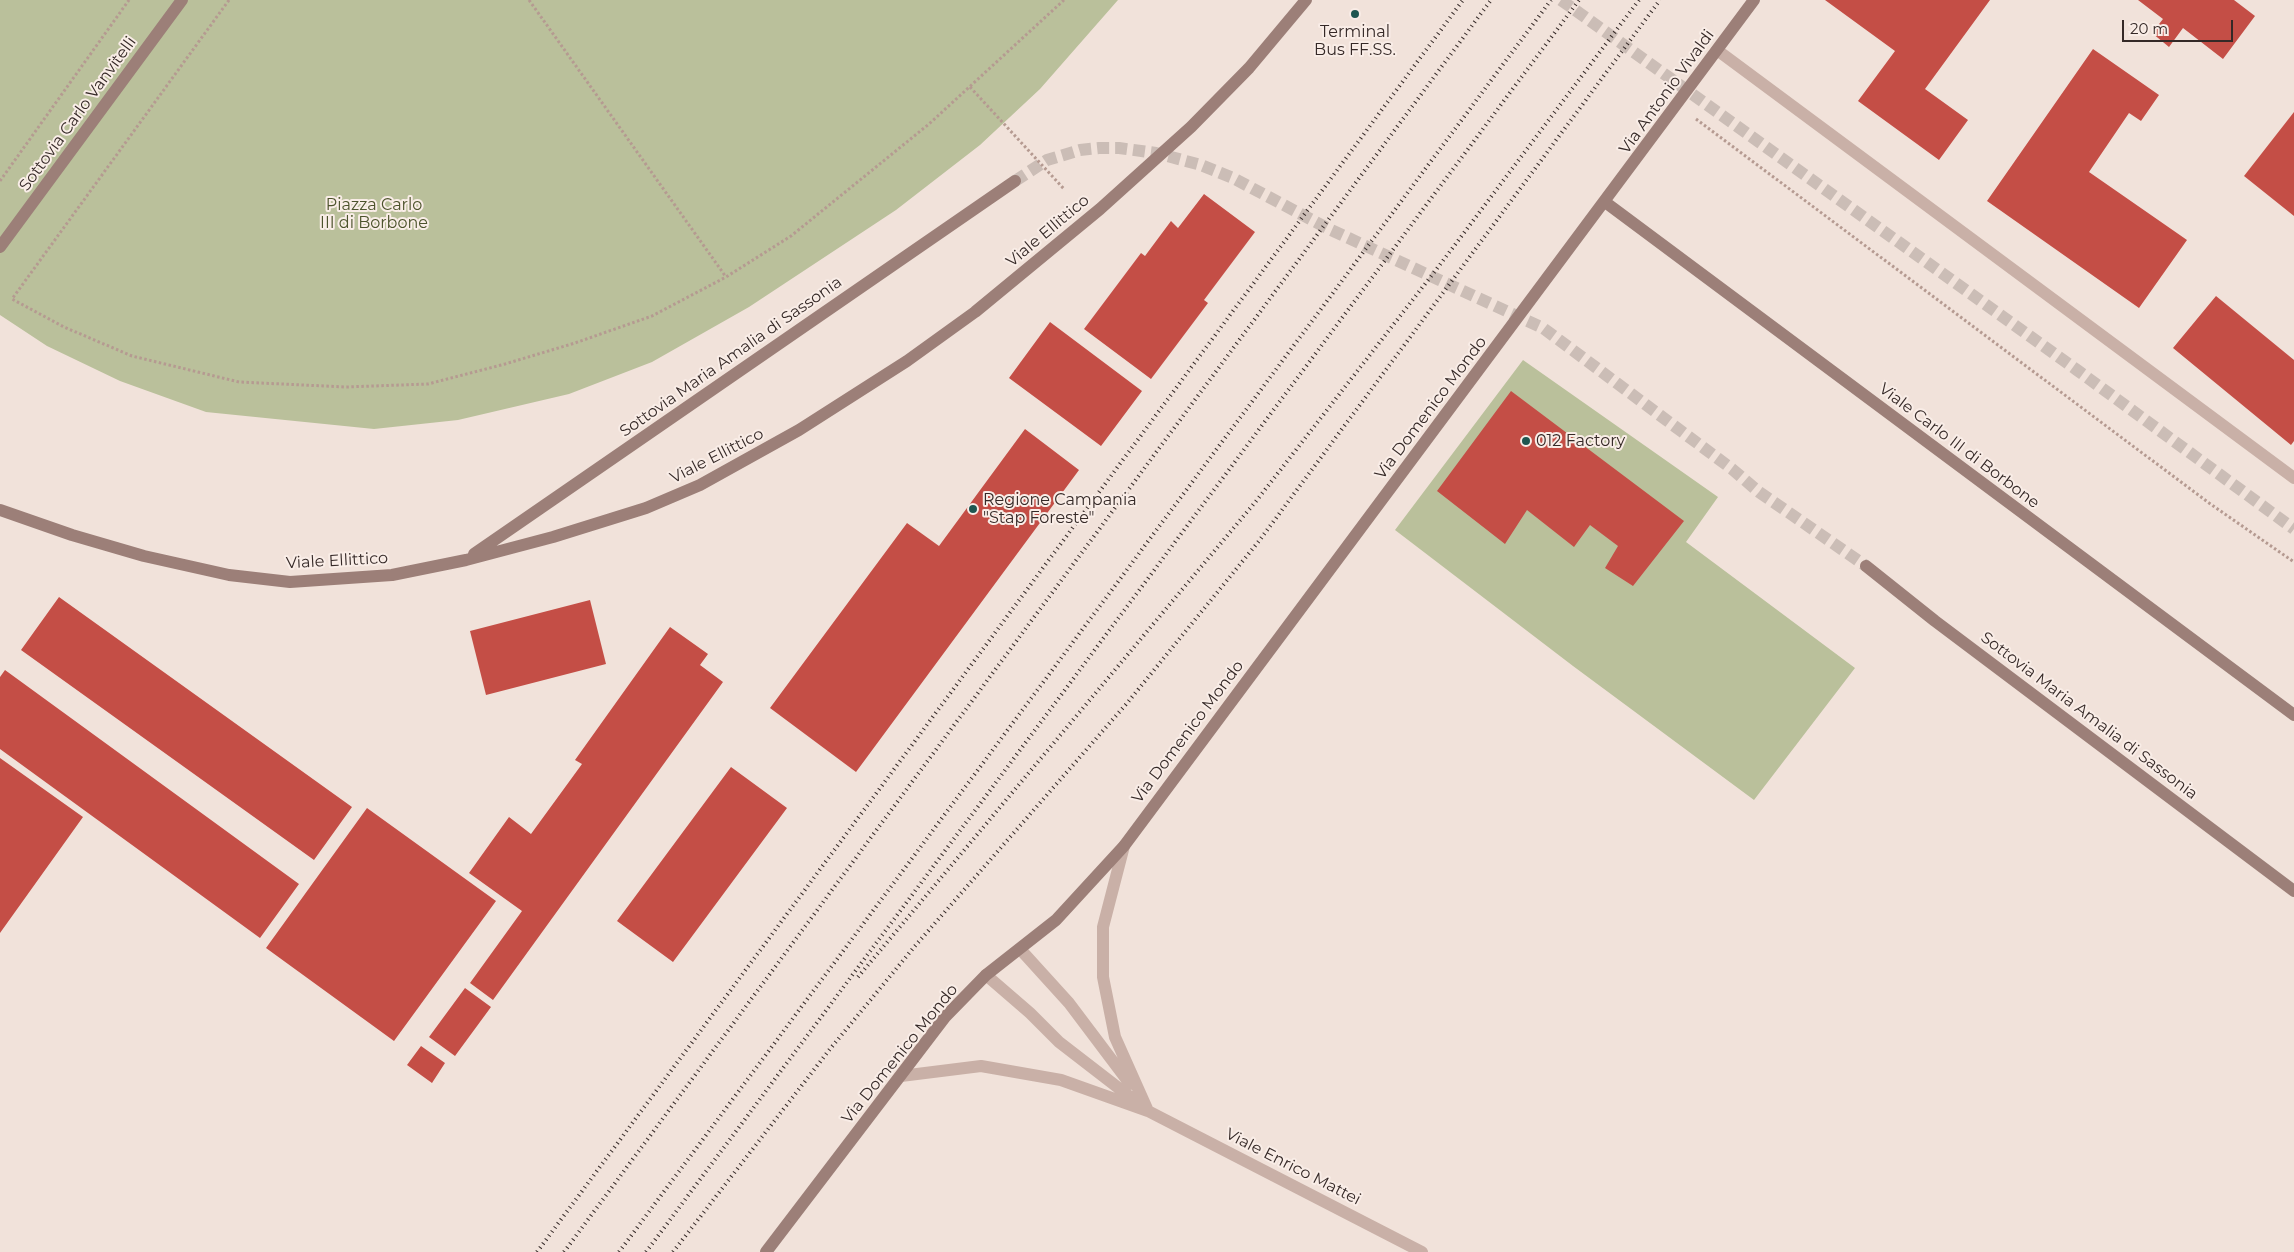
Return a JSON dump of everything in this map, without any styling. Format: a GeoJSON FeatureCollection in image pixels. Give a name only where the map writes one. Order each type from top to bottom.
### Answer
{"type":"FeatureCollection","features":[{"type":"Feature","properties":{"kind":"main road","name":"Sottovia Carlo Vanvitelli"},"geometry":{"type":"LineString","coordinates":[[0,247],[182,0]]}},
{"type":"Feature","properties":{"kind":"main road","name":"Viale Ellittico"},"geometry":{"type":"LineString","coordinates":[[0,510],[72,535],[144,556],[199,569],[290,582],[360,579],[392,575],[466,560],[630,514],[700,485],[799,430],[907,361],[1005,288],[1156,160],[1244,74],[1306,0]]}},
{"type":"Feature","properties":{"kind":"main road","name":"Via Antonio Vivaldi"},"geometry":{"type":"LineString","coordinates":[[1605,202],[1754,0]]}},
{"type":"Feature","properties":{"kind":"main road","name":"Sottovia Maria Amalia di Sassonia"},"geometry":{"type":"LineString","coordinates":[[466,560],[1015,181]]}},
{"type":"Feature","properties":{"kind":"main road","name":"Viale Carlo III di Borbone"},"geometry":{"type":"LineString","coordinates":[[1605,202],[2294,715]]}},
{"type":"Feature","properties":{"kind":"main road","name":"Via Domenico Mondo"},"geometry":{"type":"LineString","coordinates":[[766,1252],[946,1017],[986,975],[1056,920],[1124,846],[1605,202]]}},
{"type":"Feature","properties":{"kind":"main road","name":"Sottovia Maria Amalia di Sassonia"},"geometry":{"type":"LineString","coordinates":[[1866,566],[1935,621],[2294,891]]}},
{"type":"Feature","properties":{"kind":"street"},"geometry":{"type":"LineString","coordinates":[[1717,50],[2294,478]]}},
{"type":"Feature","properties":{"kind":"street"},"geometry":{"type":"LineString","coordinates":[[1124,846],[1103,927],[1103,976],[1115,1037],[1148,1111]]}},
{"type":"Feature","properties":{"kind":"street","name":"Viale Enrico Mattei"},"geometry":{"type":"LineString","coordinates":[[1020,949],[1082,1018],[1148,1111]]}},
{"type":"Feature","properties":{"kind":"street","name":"Viale Enrico Mattei"},"geometry":{"type":"LineString","coordinates":[[986,975],[1030,1013],[1059,1042],[1148,1111]]}},
{"type":"Feature","properties":{"kind":"street","name":"Viale Enrico Mattei"},"geometry":{"type":"LineString","coordinates":[[901,1076],[981,1066],[1061,1080],[1148,1111],[1422,1252]]}},
{"type":"Feature","properties":{"kind":"path"},"geometry":{"type":"LineString","coordinates":[[0,181],[129,0]]}},
{"type":"Feature","properties":{"kind":"path"},"geometry":{"type":"LineString","coordinates":[[229,0],[12,299],[64,328],[132,356],[238,382],[355,387],[428,384],[540,354],[652,316],[726,277],[791,236],[929,124],[1064,0]]}},
{"type":"Feature","properties":{"kind":"path"},"geometry":{"type":"LineString","coordinates":[[529,0],[726,277]]}},
{"type":"Feature","properties":{"kind":"path"},"geometry":{"type":"LineString","coordinates":[[970,87],[1064,189]]}},
{"type":"Feature","properties":{"kind":"path"},"geometry":{"type":"LineString","coordinates":[[1677,105],[2209,503],[2294,562]]}},
{"type":"Feature","properties":{"kind":"green space","name":"Piazza Carlo III di Borbone"},"geometry":{"type":"Polygon","coordinates":[[[0,0],[1118,0],[1040,89],[980,145],[896,210],[749,307],[652,362],[569,394],[458,420],[374,429],[206,412],[120,381],[47,346],[0,315],[0,0]]]}},
{"type":"Feature","properties":{"kind":"green space"},"geometry":{"type":"Polygon","coordinates":[[[1523,360],[1718,497],[1686,542],[1855,668],[1754,800],[1573,666],[1395,530],[1523,360]]]}},
{"type":"Feature","properties":{"kind":"building"},"geometry":{"type":"Polygon","coordinates":[[[1825,0],[1990,0],[1925,89],[1968,120],[1939,160],[1858,101],[1895,51],[1825,0]]]}},
{"type":"Feature","properties":{"kind":"building"},"geometry":{"type":"Polygon","coordinates":[[[2138,0],[2234,0],[2255,16],[2223,59],[2183,28],[2169,47],[2152,33],[2163,19],[2138,0]]]}},
{"type":"Feature","properties":{"kind":"building"},"geometry":{"type":"Polygon","coordinates":[[[2093,49],[2159,95],[2141,121],[2129,113],[2089,172],[2187,240],[2139,308],[1987,201],[2093,49]]]}},
{"type":"Feature","properties":{"kind":"building"},"geometry":{"type":"Polygon","coordinates":[[[2294,112],[2294,216],[2244,176],[2294,112]]]}},
{"type":"Feature","properties":{"kind":"building"},"geometry":{"type":"Polygon","coordinates":[[[1204,194],[1255,232],[1204,300],[1208,303],[1151,379],[1084,329],[1141,253],[1145,256],[1171,221],[1178,228],[1204,194]]]}},
{"type":"Feature","properties":{"kind":"building"},"geometry":{"type":"Polygon","coordinates":[[[2216,296],[2294,360],[2294,441],[2291,445],[2173,348],[2216,296]]]}},
{"type":"Feature","properties":{"kind":"building"},"geometry":{"type":"Polygon","coordinates":[[[1050,322],[1142,391],[1101,446],[1009,378],[1050,322]]]}},
{"type":"Feature","properties":{"kind":"building","name":"012 Factory"},"geometry":{"type":"Polygon","coordinates":[[[1511,391],[1684,521],[1633,586],[1605,568],[1618,546],[1590,525],[1574,547],[1527,510],[1505,544],[1437,491],[1511,391]]]}},
{"type":"Feature","properties":{"kind":"building"},"geometry":{"type":"Polygon","coordinates":[[[1025,429],[1079,470],[856,772],[770,708],[907,523],[939,546],[1025,429]]]}},
{"type":"Feature","properties":{"kind":"building"},"geometry":{"type":"Polygon","coordinates":[[[59,597],[352,807],[314,860],[21,650],[59,597]]]}},
{"type":"Feature","properties":{"kind":"building"},"geometry":{"type":"Polygon","coordinates":[[[590,600],[606,664],[486,695],[470,631],[590,600]]]}},
{"type":"Feature","properties":{"kind":"building"},"geometry":{"type":"Polygon","coordinates":[[[670,627],[708,654],[700,665],[723,682],[493,1000],[470,983],[522,911],[469,873],[509,817],[531,834],[582,764],[575,760],[670,627]]]}},
{"type":"Feature","properties":{"kind":"building"},"geometry":{"type":"Polygon","coordinates":[[[5,670],[299,884],[260,938],[0,749],[0,677],[5,670]]]}},
{"type":"Feature","properties":{"kind":"building"},"geometry":{"type":"Polygon","coordinates":[[[0,758],[83,817],[0,933],[0,758]]]}},
{"type":"Feature","properties":{"kind":"building"},"geometry":{"type":"Polygon","coordinates":[[[731,767],[787,808],[673,962],[617,921],[731,767]]]}},
{"type":"Feature","properties":{"kind":"building"},"geometry":{"type":"Polygon","coordinates":[[[367,808],[496,901],[394,1041],[266,948],[367,808]]]}},
{"type":"Feature","properties":{"kind":"building"},"geometry":{"type":"Polygon","coordinates":[[[465,988],[491,1007],[455,1056],[429,1037],[465,988]]]}},
{"type":"Feature","properties":{"kind":"building"},"geometry":{"type":"Polygon","coordinates":[[[421,1046],[445,1063],[432,1083],[407,1065],[421,1046]]]}},
{"type":"Feature","properties":{"kind":"tunnel"},"geometry":{"type":"LineString","coordinates":[[1561,0],[2077,370],[2294,529]]}},
{"type":"Feature","properties":{"kind":"tunnel"},"geometry":{"type":"LineString","coordinates":[[1015,181],[1047,160],[1080,150],[1099,148],[1119,148],[1156,153],[1201,165],[1233,178],[1329,229],[1543,328],[1732,469],[1759,492],[1866,566]]}},
{"type":"Feature","properties":{"kind":"railway"},"geometry":{"type":"LineString","coordinates":[[537,1252],[1463,0]]}},
{"type":"Feature","properties":{"kind":"railway"},"geometry":{"type":"LineString","coordinates":[[564,1252],[1491,0]]}},
{"type":"Feature","properties":{"kind":"railway"},"geometry":{"type":"LineString","coordinates":[[619,1252],[1551,0]]}},
{"type":"Feature","properties":{"kind":"railway"},"geometry":{"type":"LineString","coordinates":[[646,1252],[1579,0]]}},
{"type":"Feature","properties":{"kind":"railway"},"geometry":{"type":"LineString","coordinates":[[858,977],[1257,500],[1439,266],[1639,0]]}},
{"type":"Feature","properties":{"kind":"railway"},"geometry":{"type":"LineString","coordinates":[[673,1252],[830,1049],[915,946],[1128,702],[1259,541],[1660,0]]}},
{"type":"Feature","properties":{"kind":"place","name":"Terminal Bus FF.SS."},"geometry":{"type":"Point","coordinates":[1355,14]}},
{"type":"Feature","properties":{"kind":"place","name":"012 Factory"},"geometry":{"type":"Point","coordinates":[1526,441]}},
{"type":"Feature","properties":{"kind":"place","name":"Regione Campania \"Stap Foreste\""},"geometry":{"type":"Point","coordinates":[973,509]}}]}
